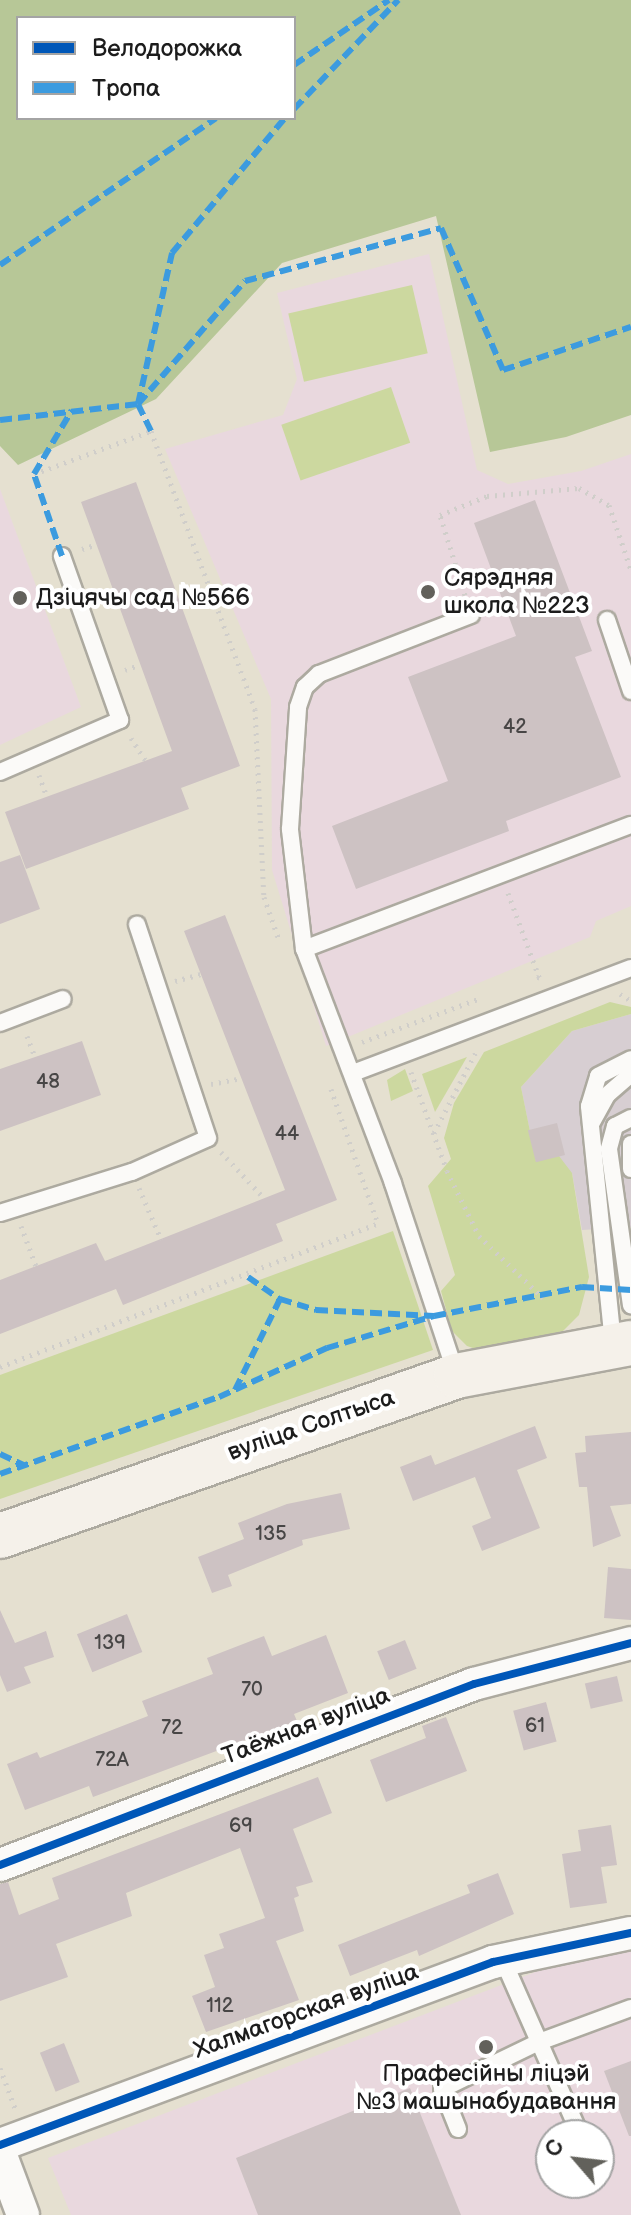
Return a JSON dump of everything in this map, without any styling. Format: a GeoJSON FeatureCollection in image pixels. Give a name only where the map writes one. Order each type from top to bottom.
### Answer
{"type":"FeatureCollection","features":[{"type":"Feature","properties":{"kind":"main road","name":"вуліца Солтыса"},"geometry":{"type":"LineString","coordinates":[[0,1536],[456,1376],[622,1344]]}},
{"type":"Feature","properties":{"kind":"street","name":"Таёжная вуліца"},"geometry":{"type":"LineString","coordinates":[[0,1865],[474,1684],[631,1643]]}},
{"type":"Feature","properties":{"kind":"street","name":"Халмагорская вуліца"},"geometry":{"type":"LineString","coordinates":[[0,2145],[503,1960],[631,1933]]}},
{"type":"Feature","properties":{"kind":"street"},"geometry":{"type":"LineString","coordinates":[[0,2153],[23,2215]]}},
{"type":"Feature","properties":{"kind":"lane"},"geometry":{"type":"LineString","coordinates":[[0,772],[120,720],[62,556]]}},
{"type":"Feature","properties":{"kind":"lane"},"geometry":{"type":"LineString","coordinates":[[456,1376],[353,1073],[341,1050],[304,949],[290,829],[298,707],[305,687],[319,674],[471,615]]}},
{"type":"Feature","properties":{"kind":"lane"},"geometry":{"type":"LineString","coordinates":[[607,620],[631,691]]}},
{"type":"Feature","properties":{"kind":"lane"},"geometry":{"type":"LineString","coordinates":[[304,949],[631,825]]}},
{"type":"Feature","properties":{"kind":"lane"},"geometry":{"type":"LineString","coordinates":[[7,1210],[132,1172],[208,1138],[194,1087],[137,924]]}},
{"type":"Feature","properties":{"kind":"lane"},"geometry":{"type":"LineString","coordinates":[[353,1073],[631,968]]}},
{"type":"Feature","properties":{"kind":"lane"},"geometry":{"type":"LineString","coordinates":[[0,1023],[63,999]]}},
{"type":"Feature","properties":{"kind":"lane"},"geometry":{"type":"LineString","coordinates":[[622,1344],[589,1106],[598,1076],[631,1059]]}},
{"type":"Feature","properties":{"kind":"lane"},"geometry":{"type":"LineString","coordinates":[[591,1124],[607,1095],[631,1074]]}},
{"type":"Feature","properties":{"kind":"lane"},"geometry":{"type":"LineString","coordinates":[[631,1111],[615,1126],[609,1149],[631,1305]]}},
{"type":"Feature","properties":{"kind":"lane"},"geometry":{"type":"LineString","coordinates":[[615,1126],[631,1118]]}},
{"type":"Feature","properties":{"kind":"lane"},"geometry":{"type":"LineString","coordinates":[[631,1144],[631,1169]]}},
{"type":"Feature","properties":{"kind":"lane"},"geometry":{"type":"LineString","coordinates":[[503,1960],[573,2119]]}},
{"type":"Feature","properties":{"kind":"lane"},"geometry":{"type":"LineString","coordinates":[[458,2129],[442,2089],[539,2042],[631,2008]]}},
{"type":"Feature","properties":{"kind":"path"},"geometry":{"type":"LineString","coordinates":[[34,474],[151,431],[255,709],[264,897],[284,955]]}},
{"type":"Feature","properties":{"kind":"path"},"geometry":{"type":"LineString","coordinates":[[471,615],[440,515],[487,496],[579,488],[609,505],[631,570]]}},
{"type":"Feature","properties":{"kind":"path"},"geometry":{"type":"LineString","coordinates":[[501,874],[539,977],[525,982]]}},
{"type":"Feature","properties":{"kind":"path"},"geometry":{"type":"LineString","coordinates":[[341,1050],[496,993]]}},
{"type":"Feature","properties":{"kind":"path"},"geometry":{"type":"LineString","coordinates":[[395,1030],[433,1134],[479,1236],[543,1298]]}},
{"type":"Feature","properties":{"kind":"path"},"geometry":{"type":"LineString","coordinates":[[433,1134],[480,1044]]}},
{"type":"Feature","properties":{"kind":"path"},"geometry":{"type":"LineString","coordinates":[[194,1087],[241,1078]]}},
{"type":"Feature","properties":{"kind":"path"},"geometry":{"type":"LineString","coordinates":[[330,1085],[378,1224]]}},
{"type":"Feature","properties":{"kind":"path"},"geometry":{"type":"LineString","coordinates":[[208,1138],[264,1198]]}},
{"type":"Feature","properties":{"kind":"path"},"geometry":{"type":"LineString","coordinates":[[132,1172],[161,1239]]}},
{"type":"Feature","properties":{"kind":"path"},"geometry":{"type":"LineString","coordinates":[[7,1210],[36,1266]]}},
{"type":"Feature","properties":{"kind":"path"},"geometry":{"type":"LineString","coordinates":[[0,1367],[401,1214]]}},
{"type":"Feature","properties":{"kind":"path"},"geometry":{"type":"LineString","coordinates":[[0,2068],[18,2117]]}},
{"type":"Feature","properties":{"kind":"shaded area","name":"Сярэдняя школа №223"},"geometry":{"type":"Polygon","coordinates":[[[429,254],[477,470],[508,484],[581,471],[631,454],[631,906],[596,921],[590,937],[326,1046],[272,870],[271,699],[165,449],[283,415],[297,379],[277,293],[429,254]]]}},
{"type":"Feature","properties":{"kind":"shaded area","name":"Дзіцячы сад №566"},"geometry":{"type":"Polygon","coordinates":[[[0,489],[81,707],[0,745],[0,489]]]}},
{"type":"Feature","properties":{"kind":"shaded area"},"geometry":{"type":"Polygon","coordinates":[[[631,1014],[631,1227],[582,1230],[572,1173],[536,1162],[521,1087],[572,1031],[631,1014]]]}},
{"type":"Feature","properties":{"kind":"shaded area","name":"Прафесійны ліцэй №3 машынабудавання"},"geometry":{"type":"Polygon","coordinates":[[[631,1950],[631,2215],[71,2215],[48,2158],[572,1958],[631,1950]]]}},
{"type":"Feature","properties":{"kind":"green space"},"geometry":{"type":"Polygon","coordinates":[[[0,0],[631,0],[631,415],[566,437],[490,452],[436,216],[282,263],[156,399],[18,465],[0,446],[0,0]]]}},
{"type":"Feature","properties":{"kind":"green space"},"geometry":{"type":"Polygon","coordinates":[[[412,285],[428,353],[304,382],[288,314],[412,285]]]}},
{"type":"Feature","properties":{"kind":"green space"},"geometry":{"type":"Polygon","coordinates":[[[391,387],[410,443],[301,481],[281,425],[391,387]]]}},
{"type":"Feature","properties":{"kind":"green space"},"geometry":{"type":"Polygon","coordinates":[[[610,1002],[631,1007],[631,1014],[572,1031],[521,1087],[536,1161],[559,1156],[572,1173],[589,1277],[579,1315],[563,1331],[479,1350],[467,1346],[452,1331],[441,1291],[455,1275],[428,1186],[451,1159],[444,1138],[454,1103],[484,1052],[610,1002]]]}},
{"type":"Feature","properties":{"kind":"green space"},"geometry":{"type":"Polygon","coordinates":[[[467,1057],[435,1112],[422,1074],[467,1057]]]}},
{"type":"Feature","properties":{"kind":"green space"},"geometry":{"type":"Polygon","coordinates":[[[405,1069],[413,1091],[391,1101],[387,1080],[405,1069]]]}},
{"type":"Feature","properties":{"kind":"green space"},"geometry":{"type":"Polygon","coordinates":[[[393,1231],[433,1350],[0,1499],[0,1375],[393,1231]]]}},
{"type":"Feature","properties":{"kind":"building"},"geometry":{"type":"Polygon","coordinates":[[[136,482],[240,766],[181,788],[189,809],[26,869],[5,812],[172,751],[81,502],[136,482]]]}},
{"type":"Feature","properties":{"kind":"building"},"geometry":{"type":"Polygon","coordinates":[[[535,500],[592,651],[575,657],[621,777],[506,821],[509,831],[356,889],[332,826],[448,781],[408,677],[516,636],[474,523],[535,500]]]}},
{"type":"Feature","properties":{"kind":"building"},"geometry":{"type":"Polygon","coordinates":[[[20,855],[40,909],[0,924],[0,862],[20,855]]]}},
{"type":"Feature","properties":{"kind":"building"},"geometry":{"type":"Polygon","coordinates":[[[225,915],[337,1200],[276,1224],[283,1241],[123,1305],[116,1289],[0,1334],[0,1280],[96,1243],[105,1261],[285,1190],[184,931],[225,915]]]}},
{"type":"Feature","properties":{"kind":"building"},"geometry":{"type":"Polygon","coordinates":[[[82,1041],[101,1095],[0,1131],[0,1069],[82,1041]]]}},
{"type":"Feature","properties":{"kind":"building"},"geometry":{"type":"Polygon","coordinates":[[[557,1123],[565,1155],[536,1162],[528,1130],[557,1123]]]}},
{"type":"Feature","properties":{"kind":"building"},"geometry":{"type":"Polygon","coordinates":[[[535,1426],[547,1458],[517,1470],[540,1528],[482,1551],[472,1526],[491,1518],[475,1477],[413,1501],[400,1467],[431,1455],[435,1465],[535,1426]]]}},
{"type":"Feature","properties":{"kind":"building"},"geometry":{"type":"Polygon","coordinates":[[[631,1432],[631,1504],[610,1506],[621,1536],[593,1547],[587,1487],[579,1487],[575,1453],[586,1452],[585,1436],[631,1432]]]}},
{"type":"Feature","properties":{"kind":"building"},"geometry":{"type":"Polygon","coordinates":[[[341,1493],[350,1529],[302,1540],[303,1545],[228,1575],[232,1586],[212,1593],[198,1557],[244,1539],[238,1523],[287,1504],[341,1493]]]}},
{"type":"Feature","properties":{"kind":"building"},"geometry":{"type":"Polygon","coordinates":[[[608,1567],[631,1569],[631,1620],[604,1618],[608,1567]]]}},
{"type":"Feature","properties":{"kind":"building"},"geometry":{"type":"Polygon","coordinates":[[[0,1610],[15,1643],[46,1631],[54,1657],[24,1667],[31,1683],[7,1692],[0,1675],[0,1610]]]}},
{"type":"Feature","properties":{"kind":"building"},"geometry":{"type":"Polygon","coordinates":[[[127,1614],[142,1652],[92,1672],[77,1634],[127,1614]]]}},
{"type":"Feature","properties":{"kind":"building"},"geometry":{"type":"Polygon","coordinates":[[[326,1635],[348,1693],[294,1714],[297,1721],[93,1797],[89,1786],[25,1810],[7,1764],[37,1752],[40,1758],[148,1716],[142,1701],[213,1674],[207,1658],[264,1636],[272,1656],[326,1635]]]}},
{"type":"Feature","properties":{"kind":"building"},"geometry":{"type":"Polygon","coordinates":[[[405,1640],[417,1669],[389,1680],[377,1651],[405,1640]]]}},
{"type":"Feature","properties":{"kind":"building"},"geometry":{"type":"Polygon","coordinates":[[[617,1676],[623,1701],[591,1709],[585,1683],[617,1676]]]}},
{"type":"Feature","properties":{"kind":"building"},"geometry":{"type":"Polygon","coordinates":[[[546,1702],[557,1742],[524,1750],[513,1711],[546,1702]]]}},
{"type":"Feature","properties":{"kind":"building"},"geometry":{"type":"Polygon","coordinates":[[[446,1717],[467,1771],[386,1802],[370,1760],[426,1738],[422,1726],[446,1717]]]}},
{"type":"Feature","properties":{"kind":"building"},"geometry":{"type":"Polygon","coordinates":[[[318,1777],[332,1813],[293,1829],[313,1882],[296,1887],[299,1896],[294,1898],[304,1931],[276,1941],[299,2000],[206,2032],[192,1996],[215,1987],[204,1955],[224,1948],[219,1934],[265,1918],[240,1848],[126,1893],[132,1916],[56,1944],[68,1977],[0,2001],[0,1884],[8,1882],[19,1915],[59,1899],[52,1878],[318,1777]]]}},
{"type":"Feature","properties":{"kind":"building"},"geometry":{"type":"Polygon","coordinates":[[[611,1825],[617,1865],[601,1867],[607,1903],[570,1908],[562,1854],[581,1851],[578,1830],[611,1825]]]}},
{"type":"Feature","properties":{"kind":"building"},"geometry":{"type":"Polygon","coordinates":[[[498,1873],[514,1914],[419,1956],[417,1950],[350,1976],[338,1945],[470,1893],[467,1885],[498,1873]]]}},
{"type":"Feature","properties":{"kind":"building"},"geometry":{"type":"Polygon","coordinates":[[[64,2043],[80,2082],[56,2092],[40,2053],[64,2043]]]}},
{"type":"Feature","properties":{"kind":"building"},"geometry":{"type":"Polygon","coordinates":[[[631,2061],[631,2136],[629,2136],[604,2071],[631,2061]]]}},
{"type":"Feature","properties":{"kind":"building"},"geometry":{"type":"Polygon","coordinates":[[[410,2088],[461,2215],[258,2215],[236,2158],[410,2088]]]}},
{"type":"Feature","properties":{"kind":"marked path"},"geometry":{"type":"LineString","coordinates":[[296,64],[389,0]]}},
{"type":"Feature","properties":{"kind":"marked path"},"geometry":{"type":"LineString","coordinates":[[296,107],[398,0]]}},
{"type":"Feature","properties":{"kind":"marked path"},"geometry":{"type":"LineString","coordinates":[[0,265],[213,120]]}},
{"type":"Feature","properties":{"kind":"marked path"},"geometry":{"type":"LineString","coordinates":[[151,431],[138,404],[172,253],[283,120]]}},
{"type":"Feature","properties":{"kind":"marked path"},"geometry":{"type":"LineString","coordinates":[[0,420],[138,404],[245,281],[441,228],[503,370],[631,327]]}},
{"type":"Feature","properties":{"kind":"marked path"},"geometry":{"type":"LineString","coordinates":[[62,556],[34,474],[72,410]]}},
{"type":"Feature","properties":{"kind":"marked path"},"geometry":{"type":"LineString","coordinates":[[248,1277],[280,1299],[316,1310],[434,1316],[582,1287],[631,1290]]}},
{"type":"Feature","properties":{"kind":"marked path"},"geometry":{"type":"LineString","coordinates":[[235,1390],[280,1299]]}},
{"type":"Feature","properties":{"kind":"marked path"},"geometry":{"type":"LineString","coordinates":[[0,1474],[219,1397],[327,1348],[434,1316]]}},
{"type":"Feature","properties":{"kind":"marked path"},"geometry":{"type":"LineString","coordinates":[[0,1454],[24,1465]]}},
{"type":"Feature","properties":{"kind":"cycle path"},"geometry":{"type":"LineString","coordinates":[[0,1865],[474,1684],[631,1643]]}},
{"type":"Feature","properties":{"kind":"cycle path"},"geometry":{"type":"LineString","coordinates":[[0,2145],[493,1962],[631,1933]]}},
{"type":"Feature","properties":{"kind":"place","name":"Сярэдняя школа №223"},"geometry":{"type":"Point","coordinates":[428,592]}},
{"type":"Feature","properties":{"kind":"place","name":"Дзіцячы сад №566"},"geometry":{"type":"Point","coordinates":[20,598]}},
{"type":"Feature","properties":{"kind":"place","name":"Прафесійны ліцэй №3 машынабудавання"},"geometry":{"type":"Point","coordinates":[486,2047]}}]}
